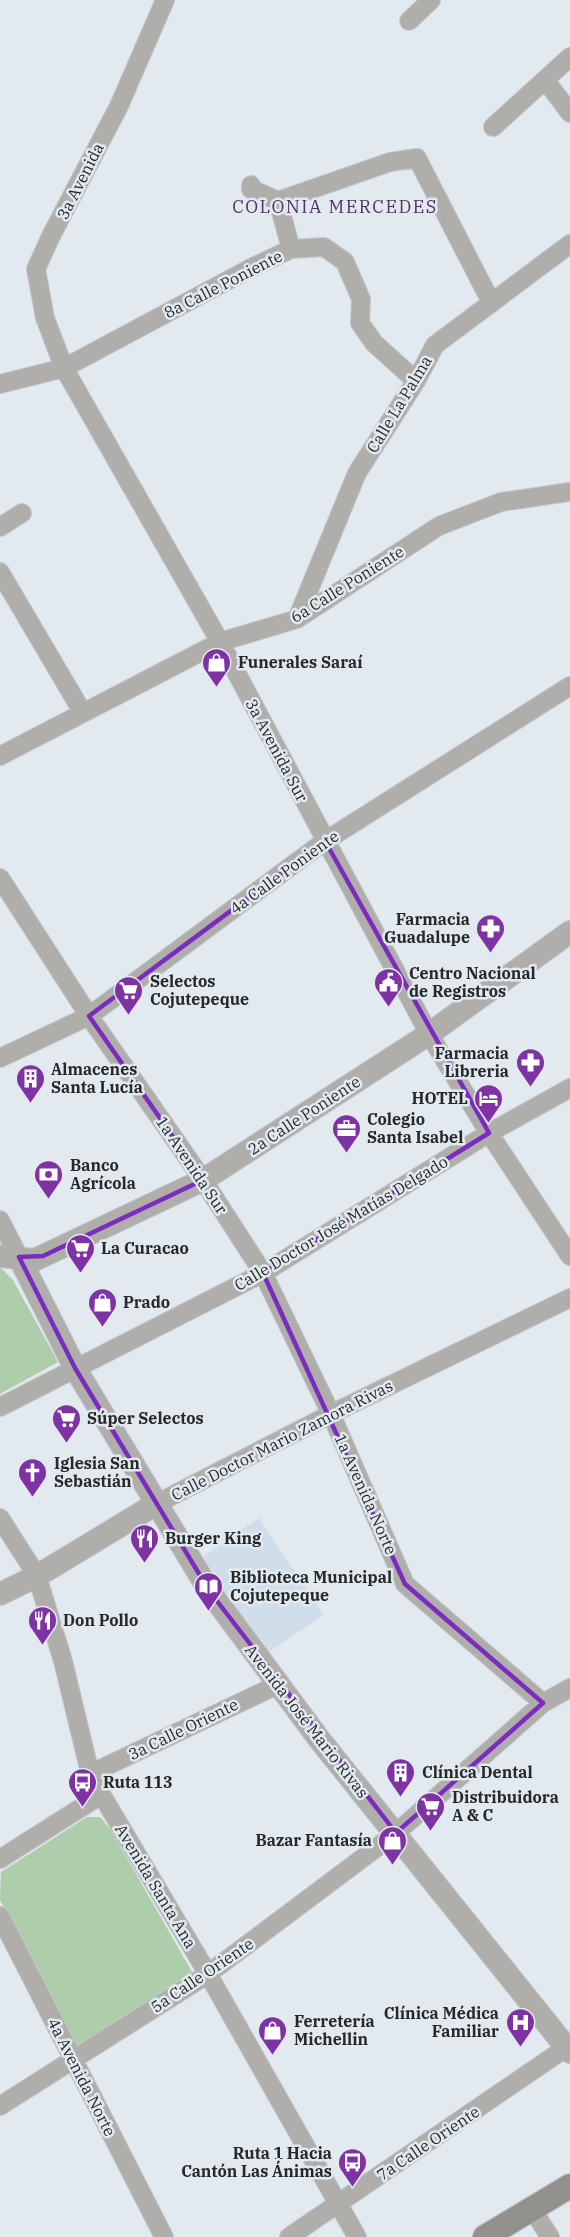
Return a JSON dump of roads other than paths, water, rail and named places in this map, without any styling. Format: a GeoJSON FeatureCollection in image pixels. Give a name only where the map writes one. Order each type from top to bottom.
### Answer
{"type":"FeatureCollection","features":[{"type":"Feature","properties":{"kind":"main road"},"geometry":{"type":"LineString","coordinates":[[485,2237],[570,2186]]}},
{"type":"Feature","properties":{"kind":"street","name":"3a Avenida"},"geometry":{"type":"LineString","coordinates":[[64,368],[45,318],[36,269],[119,106],[165,0]]}},
{"type":"Feature","properties":{"kind":"street"},"geometry":{"type":"LineString","coordinates":[[409,21],[431,0]]}},
{"type":"Feature","properties":{"kind":"street"},"geometry":{"type":"LineString","coordinates":[[493,128],[570,57]]}},
{"type":"Feature","properties":{"kind":"street"},"geometry":{"type":"LineString","coordinates":[[546,81],[570,113]]}},
{"type":"Feature","properties":{"kind":"street"},"geometry":{"type":"LineString","coordinates":[[251,185],[251,189],[278,201],[390,162],[417,158],[491,302]]}},
{"type":"Feature","properties":{"kind":"street"},"geometry":{"type":"LineString","coordinates":[[278,201],[291,249]]}},
{"type":"Feature","properties":{"kind":"street","name":"Calle La Palma"},"geometry":{"type":"LineString","coordinates":[[297,619],[357,473],[416,381],[435,345],[570,244]]}},
{"type":"Feature","properties":{"kind":"street","name":"8a Calle Poniente"},"geometry":{"type":"LineString","coordinates":[[0,384],[64,368],[291,249],[324,247],[345,262],[361,299],[360,323],[374,343],[416,381]]}},
{"type":"Feature","properties":{"kind":"street","name":"3a Avenida Sur"},"geometry":{"type":"LineString","coordinates":[[64,368],[220,642],[429,1034],[489,1133],[570,1256]]}},
{"type":"Feature","properties":{"kind":"street","name":"6a Calle Poniente"},"geometry":{"type":"LineString","coordinates":[[0,756],[220,642],[297,619],[439,526],[501,502],[570,492]]}},
{"type":"Feature","properties":{"kind":"street"},"geometry":{"type":"LineString","coordinates":[[0,527],[22,513]]}},
{"type":"Feature","properties":{"kind":"street"},"geometry":{"type":"LineString","coordinates":[[0,572],[83,713]]}},
{"type":"Feature","properties":{"kind":"street","name":"4a Calle Poniente"},"geometry":{"type":"LineString","coordinates":[[0,1058],[89,1016],[325,841],[570,686]]}},
{"type":"Feature","properties":{"kind":"street","name":"1a Avenida Sur"},"geometry":{"type":"LineString","coordinates":[[0,878],[89,1016],[203,1180],[263,1273]]}},
{"type":"Feature","properties":{"kind":"street","name":"2a Calle Poniente"},"geometry":{"type":"LineString","coordinates":[[9,1256],[34,1260],[203,1180],[429,1034],[570,932]]}},
{"type":"Feature","properties":{"kind":"street","name":"Calle Doctor José Matías Delgado"},"geometry":{"type":"LineString","coordinates":[[0,1407],[263,1273],[489,1133],[570,1088]]}},
{"type":"Feature","properties":{"kind":"street"},"geometry":{"type":"LineString","coordinates":[[0,1220],[9,1256]]}},
{"type":"Feature","properties":{"kind":"street","name":"Avenida José Mario Rivas"},"geometry":{"type":"LineString","coordinates":[[9,1256],[210,1592],[277,1684],[569,2048]]}},
{"type":"Feature","properties":{"kind":"street","name":"1a Avenida Norte"},"geometry":{"type":"LineString","coordinates":[[263,1273],[331,1414],[405,1584],[543,1703]]}},
{"type":"Feature","properties":{"kind":"street","name":"Calle Doctor Mario Zamora Rivas"},"geometry":{"type":"LineString","coordinates":[[0,1594],[37,1576],[156,1504],[331,1414],[570,1298]]}},
{"type":"Feature","properties":{"kind":"street","name":"Avenida Santa Ana"},"geometry":{"type":"LineString","coordinates":[[0,1518],[37,1576],[63,1661],[90,1774],[208,1974],[357,2237]]}},
{"type":"Feature","properties":{"kind":"street","name":"3a Calle Oriente"},"geometry":{"type":"LineString","coordinates":[[90,1774],[277,1684]]}},
{"type":"Feature","properties":{"kind":"street","name":"5a Calle Oriente"},"geometry":{"type":"LineString","coordinates":[[0,2106],[208,1974],[396,1833],[543,1703],[570,1688]]}},
{"type":"Feature","properties":{"kind":"street"},"geometry":{"type":"LineString","coordinates":[[0,1859],[101,1796]]}},
{"type":"Feature","properties":{"kind":"street","name":"4a Avenida Norte"},"geometry":{"type":"LineString","coordinates":[[0,1916],[164,2237]]}},
{"type":"Feature","properties":{"kind":"street","name":"7a Calle Oriente"},"geometry":{"type":"LineString","coordinates":[[289,2237],[569,2048]]}},
{"type":"Feature","properties":{"kind":"street"},"geometry":{"type":"LineString","coordinates":[[532,2209],[549,2237]]}},
{"type":"Feature","properties":{"kind":"place","name":"Funerales Saraí"},"geometry":{"type":"Point","coordinates":[217,688]}},
{"type":"Feature","properties":{"kind":"place","name":"Farmacia Guadalupe"},"geometry":{"type":"Point","coordinates":[491,954]}},
{"type":"Feature","properties":{"kind":"place","name":"Centro Nacional de Registros"},"geometry":{"type":"Point","coordinates":[388,1008]}},
{"type":"Feature","properties":{"kind":"place","name":"Selectos Cojutepeque"},"geometry":{"type":"Point","coordinates":[129,1016]}},
{"type":"Feature","properties":{"kind":"place","name":"Farmacia Libreria"},"geometry":{"type":"Point","coordinates":[530,1088]}},
{"type":"Feature","properties":{"kind":"place","name":"Almacenes Santa Lucía"},"geometry":{"type":"Point","coordinates":[30,1104]}},
{"type":"Feature","properties":{"kind":"place","name":"HOTEL"},"geometry":{"type":"Point","coordinates":[489,1124]}},
{"type":"Feature","properties":{"kind":"place","name":"Colegio Santa Isabel"},"geometry":{"type":"Point","coordinates":[346,1154]}},
{"type":"Feature","properties":{"kind":"place","name":"Banco Agrícola"},"geometry":{"type":"Point","coordinates":[49,1200]}},
{"type":"Feature","properties":{"kind":"place","name":"La Curacao"},"geometry":{"type":"Point","coordinates":[80,1274]}},
{"type":"Feature","properties":{"kind":"place","name":"Prado"},"geometry":{"type":"Point","coordinates":[102,1328]}},
{"type":"Feature","properties":{"kind":"place","name":"Súper Selectos"},"geometry":{"type":"Point","coordinates":[66,1444]}},
{"type":"Feature","properties":{"kind":"place","name":"Iglesia San Sebastián"},"geometry":{"type":"Point","coordinates":[33,1498]}},
{"type":"Feature","properties":{"kind":"place","name":"Burger King"},"geometry":{"type":"Point","coordinates":[144,1564]}},
{"type":"Feature","properties":{"kind":"place","name":"Biblioteca Municipal Cojutepeque"},"geometry":{"type":"Point","coordinates":[209,1612]}},
{"type":"Feature","properties":{"kind":"place","name":"Don Pollo"},"geometry":{"type":"Point","coordinates":[42,1646]}},
{"type":"Feature","properties":{"kind":"place","name":"Clínica Dental"},"geometry":{"type":"Point","coordinates":[401,1798]}},
{"type":"Feature","properties":{"kind":"place","name":"Ruta 113"},"geometry":{"type":"Point","coordinates":[82,1808]}},
{"type":"Feature","properties":{"kind":"place","name":"Distribuidora A & C"},"geometry":{"type":"Point","coordinates":[431,1832]}},
{"type":"Feature","properties":{"kind":"place","name":"Bazar Fantasía"},"geometry":{"type":"Point","coordinates":[393,1866]}},
{"type":"Feature","properties":{"kind":"place","name":"Clínica Médica Familiar"},"geometry":{"type":"Point","coordinates":[520,2048]}},
{"type":"Feature","properties":{"kind":"place","name":"Ferretería Michellin"},"geometry":{"type":"Point","coordinates":[273,2056]}},
{"type":"Feature","properties":{"kind":"place","name":"Ruta 1 Hacia Cantón Las Ánimas"},"geometry":{"type":"Point","coordinates":[353,2188]}},
{"type":"Feature","properties":{"kind":"district","name":"COLONIA MERCEDES"},"geometry":{"type":"Point","coordinates":[335,206]}}]}
